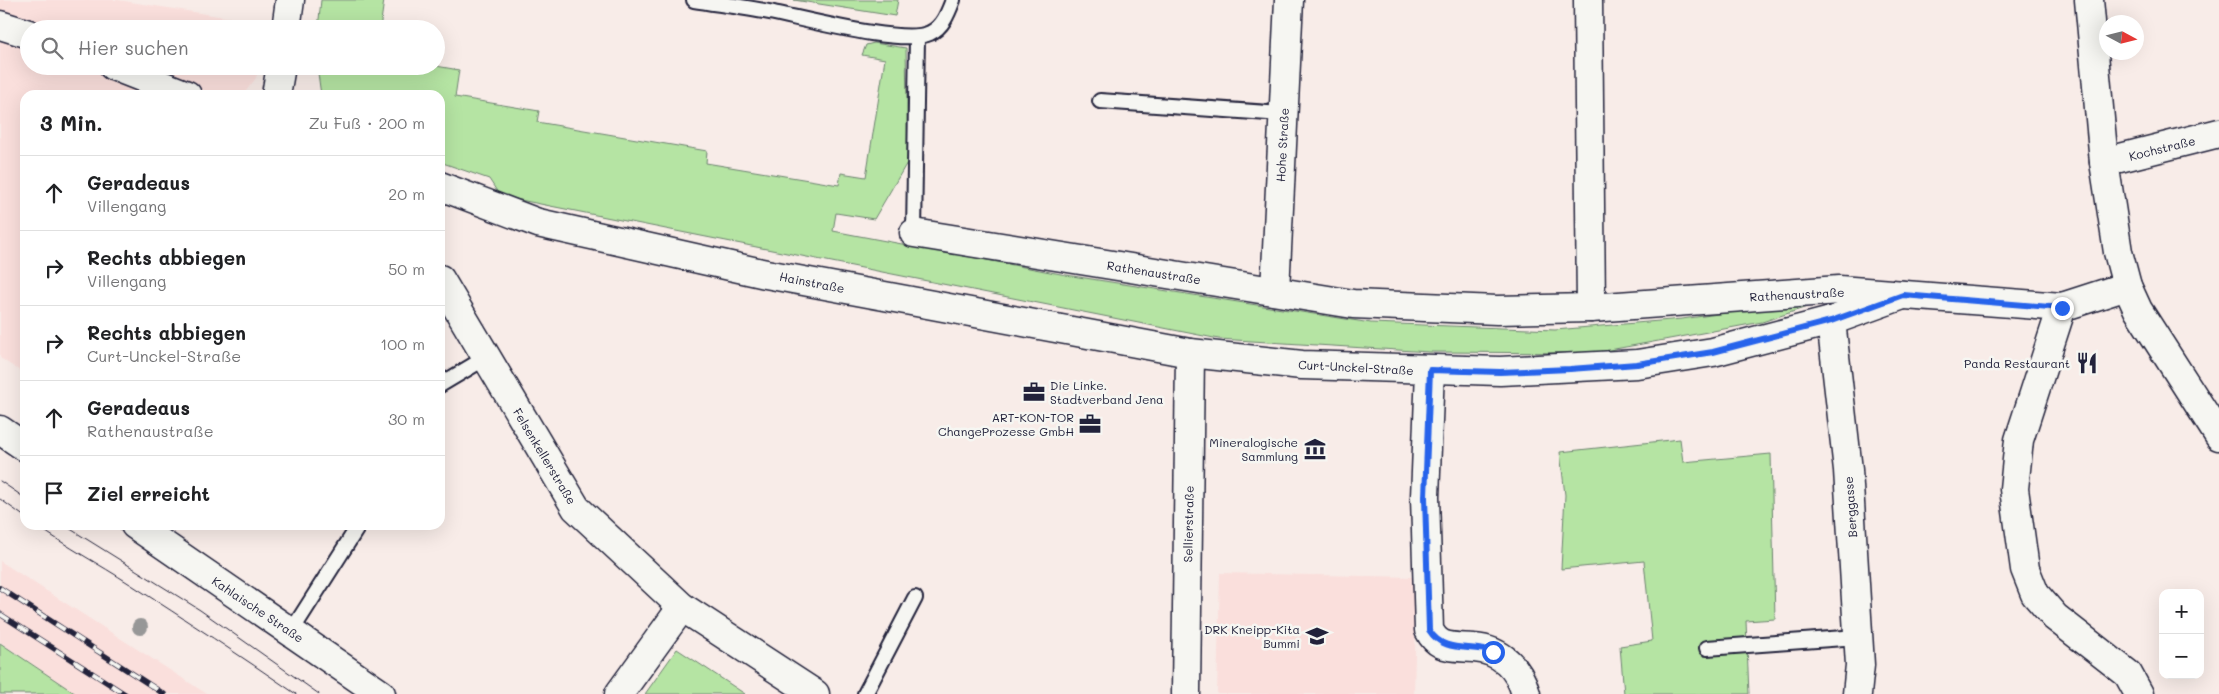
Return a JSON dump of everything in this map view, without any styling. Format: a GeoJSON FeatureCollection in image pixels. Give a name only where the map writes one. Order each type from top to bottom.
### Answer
{"type":"FeatureCollection","features":[{"type":"Feature","properties":{"kind":"street"},"geometry":{"type":"LineString","coordinates":[[287,20],[290,0]]}},
{"type":"Feature","properties":{"kind":"street","name":"Hohe Straße"},"geometry":{"type":"LineString","coordinates":[[1275,291],[1289,0]]}},
{"type":"Feature","properties":{"kind":"street"},"geometry":{"type":"LineString","coordinates":[[1588,0],[1591,308]]}},
{"type":"Feature","properties":{"kind":"street"},"geometry":{"type":"LineString","coordinates":[[2090,0],[2104,162],[2118,252],[2127,286],[2143,318],[2215,422]]}},
{"type":"Feature","properties":{"kind":"street"},"geometry":{"type":"LineString","coordinates":[[0,25],[20,31]]}},
{"type":"Feature","properties":{"kind":"street"},"geometry":{"type":"LineString","coordinates":[[136,75],[174,90]]}},
{"type":"Feature","properties":{"kind":"street"},"geometry":{"type":"LineString","coordinates":[[277,90],[279,75]]}},
{"type":"Feature","properties":{"kind":"street","name":"Kochstraße"},"geometry":{"type":"LineString","coordinates":[[2104,162],[2219,133]]}},
{"type":"Feature","properties":{"kind":"street","name":"Hainstraße"},"geometry":{"type":"LineString","coordinates":[[445,188],[538,223],[766,274],[1190,353]]}},
{"type":"Feature","properties":{"kind":"street","name":"Rathenaustraße"},"geometry":{"type":"LineString","coordinates":[[914,233],[1354,304],[1497,310],[1591,308],[1839,290],[2062,308],[2127,286]]}},
{"type":"Feature","properties":{"kind":"street","name":"Felsenkellerstraße"},"geometry":{"type":"LineString","coordinates":[[445,286],[576,508],[682,607],[815,694]]}},
{"type":"Feature","properties":{"kind":"street","name":"Curt-Unckel-Straße"},"geometry":{"type":"LineString","coordinates":[[1190,353],[1302,365],[1500,372],[1637,364],[1713,352],[1831,321],[1903,295]]}},
{"type":"Feature","properties":{"kind":"street"},"geometry":{"type":"LineString","coordinates":[[2062,308],[2019,440],[2014,489],[2025,569],[2035,594],[2055,617],[2128,674],[2139,694]]}},
{"type":"Feature","properties":{"kind":"street","name":"Berggasse"},"geometry":{"type":"LineString","coordinates":[[1831,321],[1848,470],[1860,665],[1858,694]]}},
{"type":"Feature","properties":{"kind":"street","name":"Sellierstraße"},"geometry":{"type":"LineString","coordinates":[[1186,694],[1190,353]]}},
{"type":"Feature","properties":{"kind":"street"},"geometry":{"type":"LineString","coordinates":[[1430,370],[1425,497],[1429,630],[1435,639],[1442,644],[1482,648],[1506,659],[1516,670],[1526,694]]}},
{"type":"Feature","properties":{"kind":"street"},"geometry":{"type":"LineString","coordinates":[[0,430],[20,444]]}},
{"type":"Feature","properties":{"kind":"street","name":"Kahlaische Straße"},"geometry":{"type":"LineString","coordinates":[[142,530],[381,694]]}},
{"type":"Feature","properties":{"kind":"street"},"geometry":{"type":"LineString","coordinates":[[619,694],[682,607]]}},
{"type":"Feature","properties":{"kind":"lane"},"geometry":{"type":"LineString","coordinates":[[694,0],[768,12],[851,29],[917,37],[930,33],[940,26],[953,0]]}},
{"type":"Feature","properties":{"kind":"lane","name":"Rathenaustraße"},"geometry":{"type":"LineString","coordinates":[[914,233],[917,37]]}},
{"type":"Feature","properties":{"kind":"lane"},"geometry":{"type":"LineString","coordinates":[[1100,101],[1283,114]]}},
{"type":"Feature","properties":{"kind":"lane"},"geometry":{"type":"LineString","coordinates":[[445,382],[487,357]]}},
{"type":"Feature","properties":{"kind":"lane"},"geometry":{"type":"LineString","coordinates":[[291,632],[356,530]]}},
{"type":"Feature","properties":{"kind":"lane"},"geometry":{"type":"LineString","coordinates":[[865,694],[915,598]]}},
{"type":"Feature","properties":{"kind":"lane"},"geometry":{"type":"LineString","coordinates":[[1707,648],[1858,637]]}},
{"type":"Feature","properties":{"kind":"shaded area"},"geometry":{"type":"Polygon","coordinates":[[[0,0],[118,0],[243,20],[20,20],[20,75],[257,75],[247,90],[20,90],[20,371],[0,358],[0,0]]]}},
{"type":"Feature","properties":{"kind":"shaded area"},"geometry":{"type":"Polygon","coordinates":[[[0,561],[207,694],[76,694],[0,642],[0,561]]]}},
{"type":"Feature","properties":{"kind":"shaded area","name":"DRK Kneipp-Kita Bummi"},"geometry":{"type":"Polygon","coordinates":[[[1220,573],[1417,577],[1414,694],[1217,694],[1220,573]]]}},
{"type":"Feature","properties":{"kind":"green space"},"geometry":{"type":"Polygon","coordinates":[[[321,0],[384,0],[381,20],[319,20],[321,0]]]}},
{"type":"Feature","properties":{"kind":"green space"},"geometry":{"type":"Polygon","coordinates":[[[794,0],[898,0],[895,16],[794,0]]]}},
{"type":"Feature","properties":{"kind":"green space"},"geometry":{"type":"Polygon","coordinates":[[[874,43],[906,48],[908,161],[874,219],[836,213],[833,231],[1066,275],[1371,323],[1555,330],[1682,319],[1834,298],[1762,322],[1593,353],[1430,352],[1219,339],[500,196],[489,179],[445,164],[445,90],[320,90],[318,75],[445,75],[445,68],[459,70],[455,97],[539,111],[537,122],[707,151],[706,163],[839,185],[841,173],[866,177],[885,59],[862,55],[866,45],[874,43]]]}},
{"type":"Feature","properties":{"kind":"green space"},"geometry":{"type":"Polygon","coordinates":[[[1680,439],[1683,462],[1771,454],[1775,619],[1746,621],[1749,694],[1624,694],[1620,646],[1652,641],[1644,561],[1561,569],[1565,495],[1560,452],[1680,439]]]}},
{"type":"Feature","properties":{"kind":"green space"},"geometry":{"type":"Polygon","coordinates":[[[0,643],[73,692],[76,694],[0,694],[0,643]]]}},
{"type":"Feature","properties":{"kind":"green space"},"geometry":{"type":"Polygon","coordinates":[[[677,649],[745,694],[645,694],[677,649]]]}},
{"type":"Feature","properties":{"kind":"tram line"},"geometry":{"type":"LineString","coordinates":[[0,481],[20,495]]}},
{"type":"Feature","properties":{"kind":"tram line"},"geometry":{"type":"LineString","coordinates":[[0,499],[20,513]]}},
{"type":"Feature","properties":{"kind":"tram line"},"geometry":{"type":"LineString","coordinates":[[43,530],[172,611],[296,694]]}},
{"type":"Feature","properties":{"kind":"tram line"},"geometry":{"type":"LineString","coordinates":[[72,530],[200,610],[319,694]]}},
{"type":"Feature","properties":{"kind":"railway"},"geometry":{"type":"LineString","coordinates":[[0,588],[164,694]]}},
{"type":"Feature","properties":{"kind":"railway"},"geometry":{"type":"LineString","coordinates":[[0,614],[125,694]]}},
{"type":"Feature","properties":{"kind":"place","name":"Panda Restaurant"},"geometry":{"type":"Point","coordinates":[2087,363]}},
{"type":"Feature","properties":{"kind":"place","name":"Die Linke. Stadtverband Jena"},"geometry":{"type":"Point","coordinates":[1034,392]}},
{"type":"Feature","properties":{"kind":"place","name":"ART-KON-TOR ChangeProzesse GmbH"},"geometry":{"type":"Point","coordinates":[1090,424]}},
{"type":"Feature","properties":{"kind":"place","name":"Mineralogische Sammlung"},"geometry":{"type":"Point","coordinates":[1315,449]}},
{"type":"Feature","properties":{"kind":"place","name":"DRK Kneipp-Kita Bummi"},"geometry":{"type":"Point","coordinates":[1317,636]}},
{"type":"Feature","properties":{"kind":"route"},"geometry":{"type":"LineString","coordinates":[[1493,652],[1482,648],[1442,644],[1435,639],[1429,630],[1425,497],[1430,370],[1500,372],[1570,369],[1637,364],[1713,352],[1831,321],[1903,295],[2062,308]]}}]}
